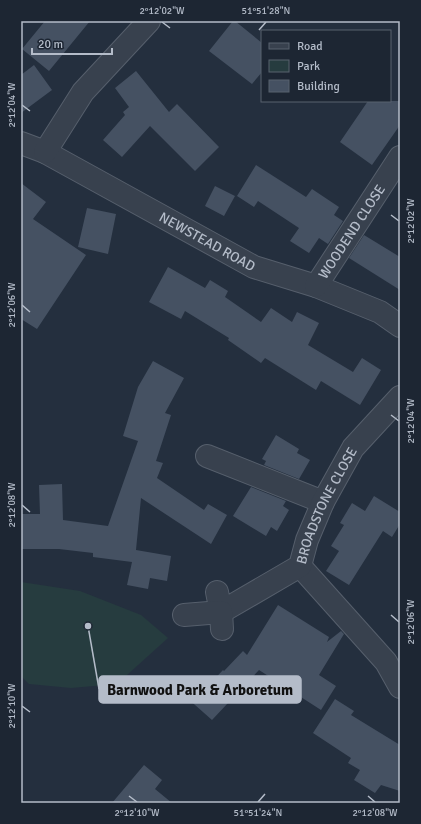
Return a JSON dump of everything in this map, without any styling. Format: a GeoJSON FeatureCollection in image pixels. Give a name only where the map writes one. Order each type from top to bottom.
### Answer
{"type":"FeatureCollection","features":[{"type":"Feature","properties":{"kind":"street"},"geometry":{"type":"LineString","coordinates":[[45,152],[83,92],[149,21]]}},
{"type":"Feature","properties":{"kind":"street","name":"NEWSTEAD ROAD"},"geometry":{"type":"LineString","coordinates":[[21,143],[45,152],[254,266],[316,286],[380,312],[400,326]]}},
{"type":"Feature","properties":{"kind":"street","name":"WOODEND CLOSE"},"geometry":{"type":"LineString","coordinates":[[316,286],[399,160]]}},
{"type":"Feature","properties":{"kind":"street","name":"BROADSTONE CLOSE"},"geometry":{"type":"LineString","coordinates":[[184,615],[220,611],[300,566],[307,540],[323,502],[353,448],[400,397]]}},
{"type":"Feature","properties":{"kind":"street"},"geometry":{"type":"LineString","coordinates":[[206,455],[323,502]]}},
{"type":"Feature","properties":{"kind":"street"},"geometry":{"type":"LineString","coordinates":[[300,566],[386,662],[400,687]]}},
{"type":"Feature","properties":{"kind":"green space"},"geometry":{"type":"Polygon","coordinates":[[[21,582],[80,591],[141,615],[168,638],[117,684],[71,688],[29,684],[21,676],[21,582]]]}},
{"type":"Feature","properties":{"kind":"building"},"geometry":{"type":"Polygon","coordinates":[[[45,21],[90,21],[49,71],[22,49],[45,21]]]}},
{"type":"Feature","properties":{"kind":"building"},"geometry":{"type":"Polygon","coordinates":[[[233,21],[235,21],[261,42],[261,73],[252,84],[209,51],[233,21]]]}},
{"type":"Feature","properties":{"kind":"building"},"geometry":{"type":"Polygon","coordinates":[[[34,65],[52,90],[21,113],[21,75],[34,65]]]}},
{"type":"Feature","properties":{"kind":"building"},"geometry":{"type":"Polygon","coordinates":[[[136,71],[169,112],[177,104],[219,147],[195,171],[150,126],[122,157],[103,140],[125,115],[123,112],[129,107],[115,88],[136,71]]]}},
{"type":"Feature","properties":{"kind":"building"},"geometry":{"type":"Polygon","coordinates":[[[400,101],[400,125],[372,165],[340,142],[367,102],[400,101]]]}},
{"type":"Feature","properties":{"kind":"building"},"geometry":{"type":"Polygon","coordinates":[[[256,165],[306,197],[312,189],[339,207],[334,215],[343,221],[328,244],[319,238],[309,253],[290,241],[299,228],[258,201],[254,207],[237,196],[256,165]]]}},
{"type":"Feature","properties":{"kind":"building"},"geometry":{"type":"Polygon","coordinates":[[[21,183],[46,202],[33,219],[86,255],[37,329],[21,319],[21,183]]]}},
{"type":"Feature","properties":{"kind":"building"},"geometry":{"type":"Polygon","coordinates":[[[215,186],[235,196],[224,216],[205,206],[215,186]]]}},
{"type":"Feature","properties":{"kind":"building"},"geometry":{"type":"Polygon","coordinates":[[[87,208],[116,214],[108,254],[78,247],[87,208]]]}},
{"type":"Feature","properties":{"kind":"building"},"geometry":{"type":"Polygon","coordinates":[[[364,235],[400,257],[400,290],[349,258],[364,235]]]}},
{"type":"Feature","properties":{"kind":"building"},"geometry":{"type":"Polygon","coordinates":[[[168,267],[205,288],[210,280],[228,291],[225,297],[261,322],[271,308],[292,322],[297,312],[319,323],[308,345],[353,372],[362,358],[381,370],[360,405],[321,381],[316,390],[265,358],[261,363],[228,340],[229,338],[185,311],[181,319],[149,302],[168,267]]]}},
{"type":"Feature","properties":{"kind":"building"},"geometry":{"type":"Polygon","coordinates":[[[153,361],[184,378],[165,413],[171,415],[156,461],[163,463],[157,478],[204,510],[208,504],[227,515],[211,544],[141,498],[136,550],[171,556],[167,581],[150,578],[148,589],[127,585],[132,562],[93,557],[93,553],[59,549],[22,549],[21,514],[40,514],[39,485],[62,484],[63,520],[108,526],[138,441],[123,436],[138,387],[153,361]]]}},
{"type":"Feature","properties":{"kind":"building"},"geometry":{"type":"Polygon","coordinates":[[[276,435],[299,449],[297,453],[310,460],[299,479],[264,465],[266,461],[262,459],[276,435]]]}},
{"type":"Feature","properties":{"kind":"building"},"geometry":{"type":"Polygon","coordinates":[[[251,487],[286,501],[283,506],[289,510],[277,531],[271,527],[266,536],[233,516],[251,487]]]}},
{"type":"Feature","properties":{"kind":"building"},"geometry":{"type":"Polygon","coordinates":[[[374,496],[400,512],[400,524],[392,537],[383,531],[349,585],[326,571],[339,551],[331,546],[344,525],[340,523],[352,503],[365,511],[374,496]]]}},
{"type":"Feature","properties":{"kind":"building"},"geometry":{"type":"Polygon","coordinates":[[[278,605],[329,637],[327,642],[341,631],[344,634],[319,675],[336,686],[321,710],[259,670],[212,720],[186,697],[200,681],[207,687],[243,651],[247,655],[278,605]]]}},
{"type":"Feature","properties":{"kind":"building"},"geometry":{"type":"Polygon","coordinates":[[[335,699],[354,711],[351,715],[400,745],[400,791],[381,785],[375,793],[354,780],[360,770],[348,763],[351,758],[313,733],[335,699]]]}},
{"type":"Feature","properties":{"kind":"building"},"geometry":{"type":"Polygon","coordinates":[[[144,765],[162,780],[155,789],[172,803],[112,803],[144,765]]]}},
{"type":"Feature","properties":{"kind":"place","name":"Barnwood Park & Arboretum"},"geometry":{"type":"Point","coordinates":[88,626]}}]}
